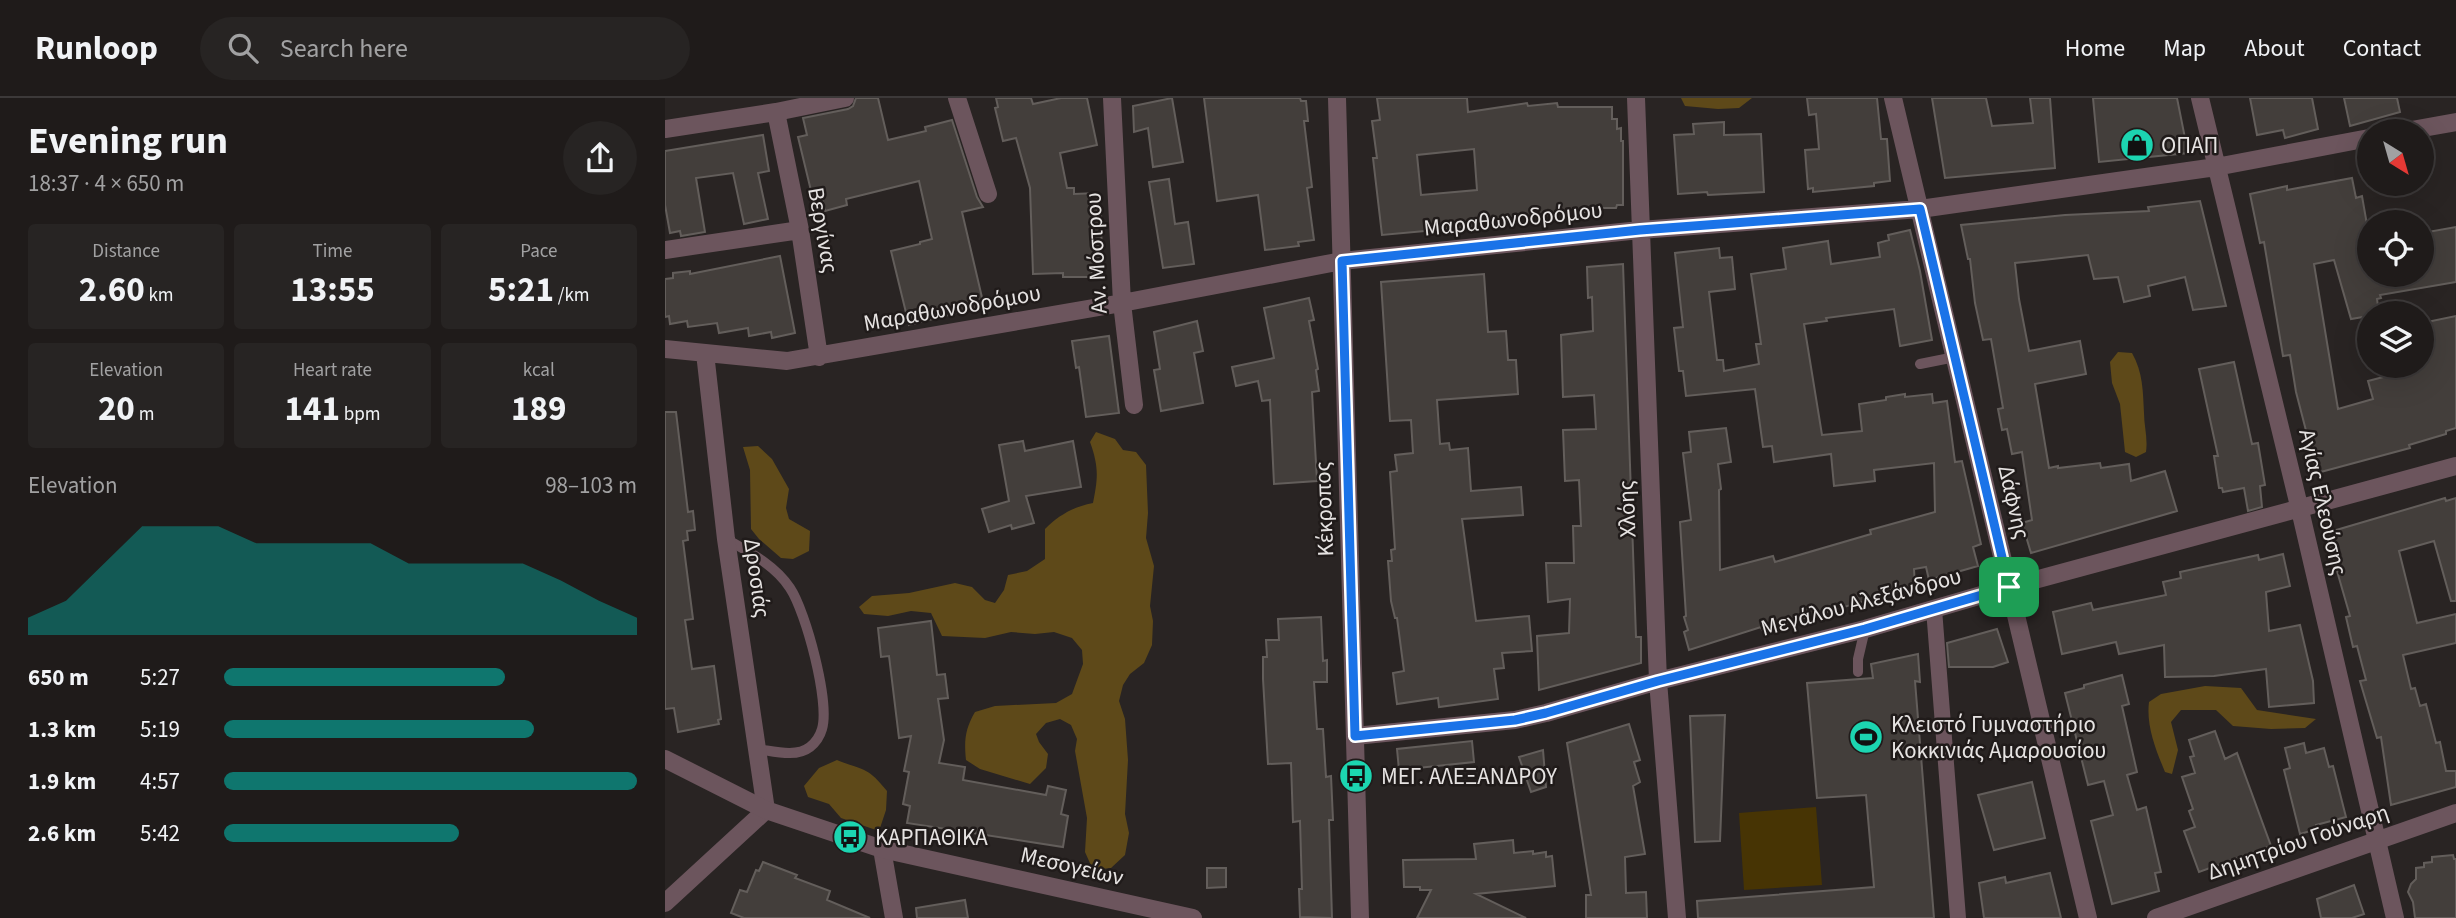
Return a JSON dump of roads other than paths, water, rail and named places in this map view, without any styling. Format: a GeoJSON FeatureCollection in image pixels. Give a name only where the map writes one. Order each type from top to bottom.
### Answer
{"type":"FeatureCollection","features":[{"type":"Feature","properties":{"kind":"street"},"geometry":{"type":"LineString","coordinates":[[665,129],[845,98]]}},
{"type":"Feature","properties":{"kind":"street"},"geometry":{"type":"LineString","coordinates":[[957,98],[988,194]]}},
{"type":"Feature","properties":{"kind":"street","name":"Αν. Μόστρου"},"geometry":{"type":"LineString","coordinates":[[1112,98],[1122,303],[1134,405]]}},
{"type":"Feature","properties":{"kind":"street","name":"Κέκροπος"},"geometry":{"type":"LineString","coordinates":[[1337,98],[1360,918]]}},
{"type":"Feature","properties":{"kind":"street","name":"Χλόης"},"geometry":{"type":"LineString","coordinates":[[1636,98],[1658,681],[1677,918]]}},
{"type":"Feature","properties":{"kind":"street","name":"Δάφνης"},"geometry":{"type":"LineString","coordinates":[[1893,98],[2088,918]]}},
{"type":"Feature","properties":{"kind":"street","name":"Αγίας Ελεούσης"},"geometry":{"type":"LineString","coordinates":[[2200,98],[2395,918]]}},
{"type":"Feature","properties":{"kind":"street","name":"Βεργίνας"},"geometry":{"type":"LineString","coordinates":[[776,112],[800,230],[819,357]]}},
{"type":"Feature","properties":{"kind":"street"},"geometry":{"type":"LineString","coordinates":[[2434,126],[2456,122]]}},
{"type":"Feature","properties":{"kind":"street","name":"Μαραθωνοδρόμου"},"geometry":{"type":"LineString","coordinates":[[665,349],[787,361],[1122,303],[1342,261],[1640,230],[1920,209],[2217,167],[2357,140]]}},
{"type":"Feature","properties":{"kind":"street"},"geometry":{"type":"LineString","coordinates":[[665,250],[800,230]]}},
{"type":"Feature","properties":{"kind":"street","name":"Δροσιάς"},"geometry":{"type":"LineString","coordinates":[[705,353],[726,539],[765,810]]}},
{"type":"Feature","properties":{"kind":"street","name":"Μεγάλου Αλεξάνδρου"},"geometry":{"type":"LineString","coordinates":[[1355,736],[1515,720],[1546,713],[1658,681],[1865,629],[2009,587],[2456,466]]}},
{"type":"Feature","properties":{"kind":"street"},"geometry":{"type":"LineString","coordinates":[[1934,609],[1958,918]]}},
{"type":"Feature","properties":{"kind":"street","name":"Μεσογείων"},"geometry":{"type":"LineString","coordinates":[[665,759],[765,810],[883,849],[1193,918]]}},
{"type":"Feature","properties":{"kind":"street"},"geometry":{"type":"LineString","coordinates":[[665,904],[765,810]]}},
{"type":"Feature","properties":{"kind":"street","name":"Δημητρίου Γούναρη"},"geometry":{"type":"LineString","coordinates":[[2156,918],[2456,813]]}},
{"type":"Feature","properties":{"kind":"street"},"geometry":{"type":"LineString","coordinates":[[883,849],[894,918]]}},
{"type":"Feature","properties":{"kind":"lane"},"geometry":{"type":"LineString","coordinates":[[1920,364],[1955,357]]}},
{"type":"Feature","properties":{"kind":"lane"},"geometry":{"type":"LineString","coordinates":[[726,539],[776,572],[791,589],[808,633],[820,680],[823,729],[818,738],[803,751],[789,753],[757,749]]}},
{"type":"Feature","properties":{"kind":"lane"},"geometry":{"type":"LineString","coordinates":[[1858,672],[1865,629]]}},
{"type":"Feature","properties":{"kind":"place","name":"ΟΠΑΠ"},"geometry":{"type":"Point","coordinates":[2137,145]}},
{"type":"Feature","properties":{"kind":"place","name":"Κλειστό Γυμναστήριο Κοκκινιάς Αμαρουσίου"},"geometry":{"type":"Point","coordinates":[1866,737]}},
{"type":"Feature","properties":{"kind":"place","name":"ΜΕΓ. ΑΛΕΞΑΝΔΡΟΥ"},"geometry":{"type":"Point","coordinates":[1356,776]}},
{"type":"Feature","properties":{"kind":"place","name":"ΚΑΡΠΑΘΙΚΑ"},"geometry":{"type":"Point","coordinates":[850,837]}}]}
